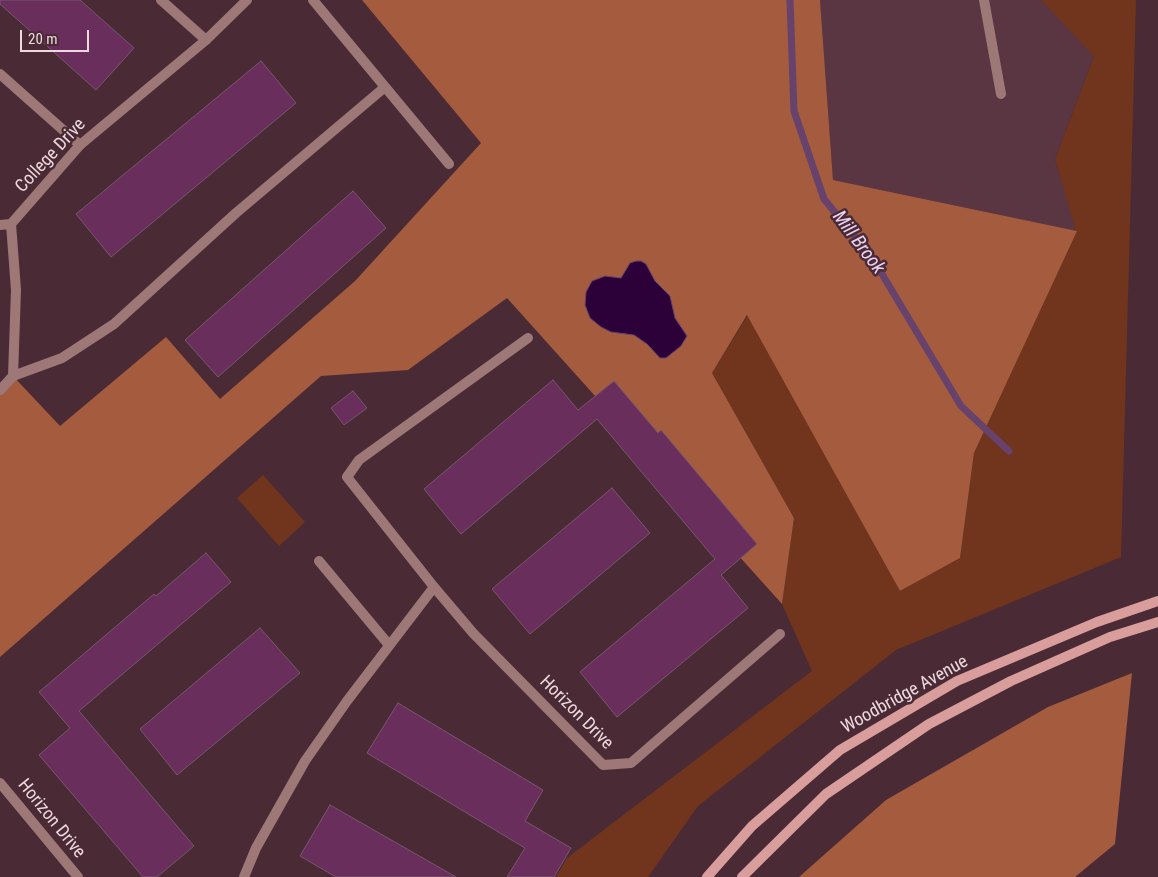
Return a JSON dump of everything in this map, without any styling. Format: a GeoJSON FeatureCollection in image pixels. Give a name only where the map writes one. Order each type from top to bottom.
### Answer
{"type":"FeatureCollection","features":[{"type":"Feature","properties":{"kind":"main road","name":"Woodbridge Avenue"},"geometry":{"type":"LineString","coordinates":[[707,877],[752,826],[840,750],[957,681],[1097,622],[1158,601]]}},
{"type":"Feature","properties":{"kind":"main road","name":"Woodbridge Avenue"},"geometry":{"type":"LineString","coordinates":[[742,877],[826,794],[929,724],[1011,681],[1110,638],[1158,622]]}},
{"type":"Feature","properties":{"kind":"street"},"geometry":{"type":"LineString","coordinates":[[161,0],[206,40]]}},
{"type":"Feature","properties":{"kind":"street","name":"College Drive"},"geometry":{"type":"LineString","coordinates":[[13,376],[16,290],[5,224],[80,144],[206,40],[247,0]]}},
{"type":"Feature","properties":{"kind":"street"},"geometry":{"type":"LineString","coordinates":[[313,0],[449,164]]}},
{"type":"Feature","properties":{"kind":"street"},"geometry":{"type":"LineString","coordinates":[[984,0],[1001,94]]}},
{"type":"Feature","properties":{"kind":"street"},"geometry":{"type":"LineString","coordinates":[[0,74],[80,144]]}},
{"type":"Feature","properties":{"kind":"street"},"geometry":{"type":"LineString","coordinates":[[0,390],[13,376],[62,358],[114,324],[236,213],[385,87]]}},
{"type":"Feature","properties":{"kind":"street","name":"Horizon Drive"},"geometry":{"type":"LineString","coordinates":[[528,338],[359,460],[347,477],[434,588],[473,633],[603,764],[630,763],[780,634]]}},
{"type":"Feature","properties":{"kind":"street"},"geometry":{"type":"LineString","coordinates":[[319,561],[389,645]]}},
{"type":"Feature","properties":{"kind":"street"},"geometry":{"type":"LineString","coordinates":[[244,877],[256,848],[305,761],[346,701],[434,588]]}},
{"type":"Feature","properties":{"kind":"street","name":"Horizon Drive"},"geometry":{"type":"LineString","coordinates":[[0,782],[78,877]]}},
{"type":"Feature","properties":{"kind":"shaded area"},"geometry":{"type":"Polygon","coordinates":[[[362,0],[820,0],[833,180],[1077,231],[974,453],[960,558],[900,591],[747,315],[712,373],[794,518],[782,604],[507,298],[408,370],[321,376],[0,657],[0,390],[13,376],[60,426],[166,337],[220,399],[355,281],[481,143],[362,0]]]}},
{"type":"Feature","properties":{"kind":"shaded area"},"geometry":{"type":"Polygon","coordinates":[[[820,0],[1073,0],[1094,56],[1055,159],[1077,231],[833,180],[820,0]]]}},
{"type":"Feature","properties":{"kind":"shaded area"},"geometry":{"type":"Polygon","coordinates":[[[1041,0],[1136,0],[1121,557],[896,650],[698,806],[648,877],[556,877],[567,858],[812,671],[782,604],[794,518],[712,373],[748,315],[900,591],[960,558],[974,453],[1076,231],[1055,159],[1094,56],[1041,0]]]}},
{"type":"Feature","properties":{"kind":"shaded area"},"geometry":{"type":"Polygon","coordinates":[[[636,261],[646,264],[655,281],[670,296],[675,318],[687,336],[681,346],[666,358],[660,358],[647,344],[634,335],[611,332],[601,327],[590,318],[585,305],[586,292],[592,281],[605,276],[621,278],[630,263],[636,261]]]}},
{"type":"Feature","properties":{"kind":"shaded area"},"geometry":{"type":"Polygon","coordinates":[[[263,475],[305,522],[279,546],[237,498],[263,475]]]}},
{"type":"Feature","properties":{"kind":"shaded area"},"geometry":{"type":"Polygon","coordinates":[[[1132,673],[1115,844],[1075,877],[799,877],[886,800],[1048,707],[1132,673]]]}},
{"type":"Feature","properties":{"kind":"building"},"geometry":{"type":"Polygon","coordinates":[[[0,0],[80,0],[134,48],[96,90],[0,4],[0,0]]]}},
{"type":"Feature","properties":{"kind":"building"},"geometry":{"type":"Polygon","coordinates":[[[261,61],[296,103],[111,257],[76,214],[261,61]]]}},
{"type":"Feature","properties":{"kind":"building"},"geometry":{"type":"Polygon","coordinates":[[[353,191],[386,228],[218,377],[185,340],[353,191]]]}},
{"type":"Feature","properties":{"kind":"building"},"geometry":{"type":"Polygon","coordinates":[[[553,380],[578,410],[614,381],[658,433],[661,430],[757,544],[721,575],[748,608],[617,717],[580,672],[715,559],[597,419],[461,534],[424,489],[553,380]]]}},
{"type":"Feature","properties":{"kind":"building"},"geometry":{"type":"Polygon","coordinates":[[[353,391],[367,408],[344,425],[331,408],[353,391]]]}},
{"type":"Feature","properties":{"kind":"building"},"geometry":{"type":"Polygon","coordinates":[[[612,488],[650,533],[530,634],[492,589],[612,488]]]}},
{"type":"Feature","properties":{"kind":"building"},"geometry":{"type":"Polygon","coordinates":[[[206,553],[231,582],[79,711],[194,846],[157,877],[143,877],[39,755],[70,728],[39,692],[154,594],[156,596],[206,553]]]}},
{"type":"Feature","properties":{"kind":"building"},"geometry":{"type":"Polygon","coordinates":[[[260,628],[300,673],[177,775],[140,729],[260,628]]]}},
{"type":"Feature","properties":{"kind":"building"},"geometry":{"type":"Polygon","coordinates":[[[398,703],[543,790],[525,821],[571,848],[554,877],[507,877],[525,848],[367,753],[398,703]]]}},
{"type":"Feature","properties":{"kind":"building"},"geometry":{"type":"Polygon","coordinates":[[[330,805],[456,877],[336,877],[300,856],[330,805]]]}},
{"type":"Feature","properties":{"kind":"waterway","name":"Mill Brook"},"geometry":{"type":"LineString","coordinates":[[790,0],[794,111],[824,199],[873,259],[961,406],[1009,451]]}}]}
